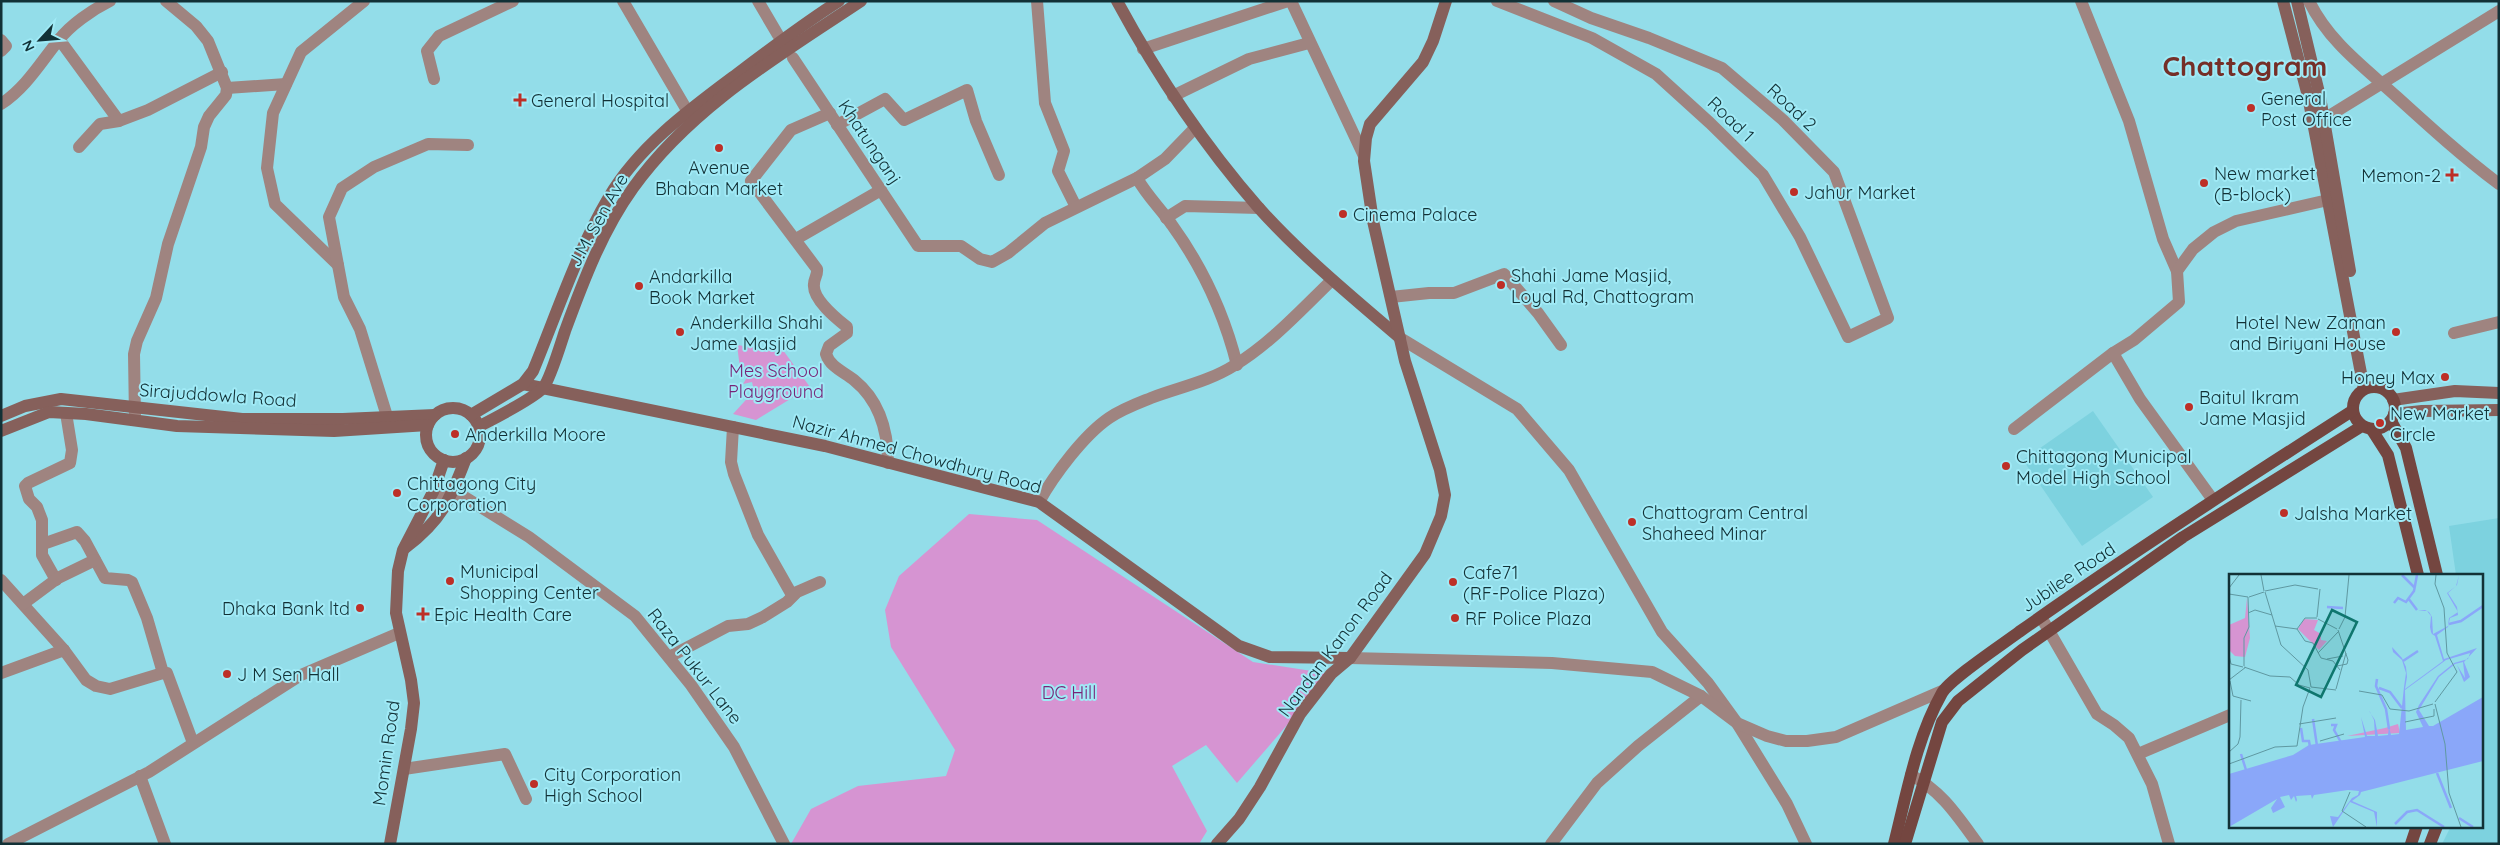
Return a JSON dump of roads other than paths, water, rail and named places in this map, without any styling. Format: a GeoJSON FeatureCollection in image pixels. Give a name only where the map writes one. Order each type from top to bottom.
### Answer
{"type":"FeatureCollection","features":[{"type":"Feature","properties":{"kind":"main road","name":"J.M. Sen Ave"},"geometry":{"type":"LineString","coordinates":[[471,415],[523,384],[534,371],[588,237],[609,196],[644,151],[688,112],[781,40],[839,1]]}},
{"type":"Feature","properties":{"kind":"main road","name":"J.M. Sen Ave"},"geometry":{"type":"LineString","coordinates":[[544,388],[588,270],[619,209],[646,170],[694,121],[771,60],[861,1]]}},
{"type":"Feature","properties":{"kind":"main road"},"geometry":{"type":"LineString","coordinates":[[1117,1],[1143,49],[1173,96],[1195,128],[1259,208],[1332,280],[1400,338]]}},
{"type":"Feature","properties":{"kind":"main road","name":"Nandan Kanon Road"},"geometry":{"type":"LineString","coordinates":[[1217,844],[1240,819],[1300,714],[1331,674],[1350,658],[1425,554],[1441,516],[1445,495],[1427,423],[1405,361],[1373,222],[1365,180],[1364,156],[1370,124],[1423,62],[1439,28],[1446,1]]}},
{"type":"Feature","properties":{"kind":"main road"},"geometry":{"type":"LineString","coordinates":[[2284,1],[2308,96],[2367,388]]}},
{"type":"Feature","properties":{"kind":"main road"},"geometry":{"type":"LineString","coordinates":[[2297,1],[2324,119],[2367,388]]}},
{"type":"Feature","properties":{"kind":"main road","name":"Nazir Ahmed Chowdhury Road"},"geometry":{"type":"LineString","coordinates":[[523,384],[733,427],[888,463],[1039,502],[1239,646],[1270,657],[1350,658]]}},
{"type":"Feature","properties":{"kind":"main road"},"geometry":{"type":"LineString","coordinates":[[478,427],[544,388]]}},
{"type":"Feature","properties":{"kind":"main road"},"geometry":{"type":"LineString","coordinates":[[2418,574],[2388,455],[2352,411],[2355,398],[2367,388],[2384,389],[2393,400],[2393,417],[2406,448],[2436,574]]}},
{"type":"Feature","properties":{"kind":"main road"},"geometry":{"type":"LineString","coordinates":[[2393,400],[2455,391],[2499,393]]}},
{"type":"Feature","properties":{"kind":"main road","name":"Sirajuddowla Road"},"geometry":{"type":"LineString","coordinates":[[1,416],[25,406],[61,399],[242,419],[388,422],[431,420]]}},
{"type":"Feature","properties":{"kind":"main road"},"geometry":{"type":"LineString","coordinates":[[403,550],[437,521],[452,496],[466,458],[479,442],[478,427],[471,415],[456,408],[449,408],[431,420],[427,443],[437,456],[444,460],[452,462],[466,458]]}},
{"type":"Feature","properties":{"kind":"main road"},"geometry":{"type":"LineString","coordinates":[[1906,844],[1942,722],[1958,701],[2049,631],[2183,537],[2367,428],[2386,426],[2393,417],[2422,410],[2499,410]]}},
{"type":"Feature","properties":{"kind":"main road","name":"Jubilee Road"},"geometry":{"type":"LineString","coordinates":[[1894,844],[1917,751],[1942,691],[1983,658],[2041,616],[2213,500],[2352,411]]}},
{"type":"Feature","properties":{"kind":"main road","name":"Sirajuddowla Road"},"geometry":{"type":"LineString","coordinates":[[1,431],[49,412],[177,426],[334,431],[388,422]]}},
{"type":"Feature","properties":{"kind":"main road","name":"Momin Road"},"geometry":{"type":"LineString","coordinates":[[390,844],[414,703],[411,680],[399,633],[396,592],[403,550],[433,492],[444,460]]}},
{"type":"Feature","properties":{"kind":"main road"},"geometry":{"type":"LineString","coordinates":[[2411,844],[2416,828]]}},
{"type":"Feature","properties":{"kind":"main road"},"geometry":{"type":"LineString","coordinates":[[2430,844],[2436,828]]}},
{"type":"Feature","properties":{"kind":"street"},"geometry":{"type":"LineString","coordinates":[[1,104],[32,74],[59,39],[84,18],[110,1]]}},
{"type":"Feature","properties":{"kind":"street"},"geometry":{"type":"LineString","coordinates":[[135,422],[134,354],[137,341],[156,298],[168,244],[201,146],[204,127],[209,116],[226,95],[227,88],[208,40],[196,26],[166,1]]}},
{"type":"Feature","properties":{"kind":"street"},"geometry":{"type":"LineString","coordinates":[[338,265],[275,204],[267,168],[273,113],[301,52],[364,1]]}},
{"type":"Feature","properties":{"kind":"street"},"geometry":{"type":"LineString","coordinates":[[434,79],[427,51],[439,36],[513,1]]}},
{"type":"Feature","properties":{"kind":"street"},"geometry":{"type":"LineString","coordinates":[[623,1],[688,112]]}},
{"type":"Feature","properties":{"kind":"street"},"geometry":{"type":"LineString","coordinates":[[758,1],[778,35]]}},
{"type":"Feature","properties":{"kind":"street"},"geometry":{"type":"LineString","coordinates":[[1037,1],[1045,102],[1064,151],[1058,171],[1076,207],[1138,178],[1165,159],[1195,128]]}},
{"type":"Feature","properties":{"kind":"street"},"geometry":{"type":"LineString","coordinates":[[1143,49],[1289,1],[1364,156]]}},
{"type":"Feature","properties":{"kind":"street","name":"Road 1"},"geometry":{"type":"LineString","coordinates":[[1497,1],[1592,38],[1656,74],[1683,98],[1764,175],[1800,237],[1848,337],[1863,329]]}},
{"type":"Feature","properties":{"kind":"street","name":"Road 2"},"geometry":{"type":"LineString","coordinates":[[1554,1],[1591,18],[1649,38],[1722,68],[1783,120],[1834,172],[1888,318],[1863,329]]}},
{"type":"Feature","properties":{"kind":"street"},"geometry":{"type":"LineString","coordinates":[[2014,429],[2113,353],[2134,340],[2179,302],[2177,271],[2163,238],[2129,121],[2081,1]]}},
{"type":"Feature","properties":{"kind":"street"},"geometry":{"type":"LineString","coordinates":[[2309,1],[2317,17],[2332,37],[2355,61],[2499,184]]}},
{"type":"Feature","properties":{"kind":"street"},"geometry":{"type":"LineString","coordinates":[[2324,119],[2499,11]]}},
{"type":"Feature","properties":{"kind":"street"},"geometry":{"type":"LineString","coordinates":[[59,39],[119,121]]}},
{"type":"Feature","properties":{"kind":"street"},"geometry":{"type":"LineString","coordinates":[[1,40],[6,46],[1,51]]}},
{"type":"Feature","properties":{"kind":"street"},"geometry":{"type":"LineString","coordinates":[[1173,96],[1249,59],[1309,43]]}},
{"type":"Feature","properties":{"kind":"street","name":"Khatunganj"},"geometry":{"type":"LineString","coordinates":[[793,58],[918,246],[961,246],[980,258],[992,262],[1008,253],[1045,223],[1076,207]]}},
{"type":"Feature","properties":{"kind":"street"},"geometry":{"type":"LineString","coordinates":[[79,147],[100,124],[119,121],[148,110],[222,72]]}},
{"type":"Feature","properties":{"kind":"street"},"geometry":{"type":"LineString","coordinates":[[227,88],[286,84]]}},
{"type":"Feature","properties":{"kind":"street"},"geometry":{"type":"LineString","coordinates":[[838,125],[885,99],[904,120],[967,90],[976,121],[999,175]]}},
{"type":"Feature","properties":{"kind":"street"},"geometry":{"type":"LineString","coordinates":[[830,113],[792,130],[751,181],[817,269],[814,283],[818,296],[829,313],[848,330],[826,350],[828,358],[838,370],[855,380],[874,402],[888,440],[888,463]]}},
{"type":"Feature","properties":{"kind":"street"},"geometry":{"type":"LineString","coordinates":[[388,422],[360,329],[344,297],[329,217],[342,188],[374,167],[428,144],[468,145]]}},
{"type":"Feature","properties":{"kind":"street"},"geometry":{"type":"LineString","coordinates":[[1138,178],[1145,192],[1166,218],[1208,285],[1227,326],[1236,365]]}},
{"type":"Feature","properties":{"kind":"street"},"geometry":{"type":"LineString","coordinates":[[796,240],[881,190]]}},
{"type":"Feature","properties":{"kind":"street"},"geometry":{"type":"LineString","coordinates":[[2177,271],[2200,243],[2214,232],[2236,221],[2328,200]]}},
{"type":"Feature","properties":{"kind":"street"},"geometry":{"type":"LineString","coordinates":[[1166,218],[1185,206],[1259,208]]}},
{"type":"Feature","properties":{"kind":"street"},"geometry":{"type":"LineString","coordinates":[[1391,297],[1429,293],[1454,293],[1504,274],[1538,313],[1561,345]]}},
{"type":"Feature","properties":{"kind":"street"},"geometry":{"type":"LineString","coordinates":[[1039,502],[1052,478],[1096,429],[1109,418],[1126,408],[1152,398],[1208,381],[1236,365],[1259,348],[1332,280]]}},
{"type":"Feature","properties":{"kind":"street"},"geometry":{"type":"LineString","coordinates":[[2454,333],[2499,322]]}},
{"type":"Feature","properties":{"kind":"street"},"geometry":{"type":"LineString","coordinates":[[1400,338],[1517,409],[1568,470],[1662,632],[1708,683],[1737,723],[1787,804],[1806,844]]}},
{"type":"Feature","properties":{"kind":"street"},"geometry":{"type":"LineString","coordinates":[[2113,353],[2140,398],[2213,500]]}},
{"type":"Feature","properties":{"kind":"street"},"geometry":{"type":"LineString","coordinates":[[56,580],[42,555],[43,544],[40,512],[29,499],[25,486],[37,478],[70,463],[72,450],[66,413]]}},
{"type":"Feature","properties":{"kind":"street"},"geometry":{"type":"LineString","coordinates":[[733,427],[731,462],[734,474],[758,535],[792,595]]}},
{"type":"Feature","properties":{"kind":"street","name":"Raza Pukur Lane"},"geometry":{"type":"LineString","coordinates":[[433,492],[463,496],[529,537],[635,616],[669,657],[734,747],[784,844]]}},
{"type":"Feature","properties":{"kind":"street"},"geometry":{"type":"LineString","coordinates":[[43,544],[77,532],[85,541],[105,578],[132,582],[147,618],[163,673],[169,677],[193,743]]}},
{"type":"Feature","properties":{"kind":"street"},"geometry":{"type":"LineString","coordinates":[[23,604],[56,580],[94,560]]}},
{"type":"Feature","properties":{"kind":"street"},"geometry":{"type":"LineString","coordinates":[[1,580],[64,650],[86,680],[104,688],[116,688],[163,673]]}},
{"type":"Feature","properties":{"kind":"street"},"geometry":{"type":"LineString","coordinates":[[669,657],[728,626],[748,624],[764,617],[787,602],[792,595],[820,582]]}},
{"type":"Feature","properties":{"kind":"street"},"geometry":{"type":"LineString","coordinates":[[2041,616],[2096,714],[2114,724],[2129,738],[2138,754],[2152,784],[2169,844]]}},
{"type":"Feature","properties":{"kind":"street"},"geometry":{"type":"LineString","coordinates":[[8,844],[140,776],[301,675],[399,633]]}},
{"type":"Feature","properties":{"kind":"street"},"geometry":{"type":"LineString","coordinates":[[1,673],[64,650]]}},
{"type":"Feature","properties":{"kind":"street"},"geometry":{"type":"LineString","coordinates":[[1350,658],[1552,663],[1652,672],[1701,696],[1737,723],[1767,736],[1786,741],[1807,742],[1836,737],[1942,691]]}},
{"type":"Feature","properties":{"kind":"street"},"geometry":{"type":"LineString","coordinates":[[1551,844],[1598,783],[1638,746],[1701,696]]}},
{"type":"Feature","properties":{"kind":"street"},"geometry":{"type":"LineString","coordinates":[[2138,754],[2229,715]]}},
{"type":"Feature","properties":{"kind":"street"},"geometry":{"type":"LineString","coordinates":[[404,769],[505,754],[526,799]]}},
{"type":"Feature","properties":{"kind":"street"},"geometry":{"type":"LineString","coordinates":[[1911,775],[1945,798],[1978,844]]}},
{"type":"Feature","properties":{"kind":"street"},"geometry":{"type":"LineString","coordinates":[[140,776],[165,844]]}},
{"type":"Feature","properties":{"kind":"place","name":"General Hospital"},"geometry":{"type":"Point","coordinates":[520,100]}},
{"type":"Feature","properties":{"kind":"place","name":"General Post Office"},"geometry":{"type":"Point","coordinates":[2251,108]}},
{"type":"Feature","properties":{"kind":"place","name":"Avenue Bhaban Market"},"geometry":{"type":"Point","coordinates":[719,148]}},
{"type":"Feature","properties":{"kind":"place","name":"Memon-2"},"geometry":{"type":"Point","coordinates":[2452,175]}},
{"type":"Feature","properties":{"kind":"place","name":"New market (B-block)"},"geometry":{"type":"Point","coordinates":[2204,183]}},
{"type":"Feature","properties":{"kind":"place","name":"Jahur Market"},"geometry":{"type":"Point","coordinates":[1794,192]}},
{"type":"Feature","properties":{"kind":"place","name":"Cinema Palace"},"geometry":{"type":"Point","coordinates":[1343,214]}},
{"type":"Feature","properties":{"kind":"place","name":"Shahi Jame Masjid, Loyal Rd, Chattogram"},"geometry":{"type":"Point","coordinates":[1501,285]}},
{"type":"Feature","properties":{"kind":"place","name":"Andarkilla Book Market"},"geometry":{"type":"Point","coordinates":[639,286]}},
{"type":"Feature","properties":{"kind":"place","name":"Anderkilla Shahi Jame Masjid"},"geometry":{"type":"Point","coordinates":[680,332]}},
{"type":"Feature","properties":{"kind":"place","name":"Hotel New Zaman and Biriyani House"},"geometry":{"type":"Point","coordinates":[2396,332]}},
{"type":"Feature","properties":{"kind":"place","name":"Honey Max"},"geometry":{"type":"Point","coordinates":[2445,377]}},
{"type":"Feature","properties":{"kind":"place","name":"Baitul Ikram Jame Masjid"},"geometry":{"type":"Point","coordinates":[2189,407]}},
{"type":"Feature","properties":{"kind":"place","name":"New Market Circle"},"geometry":{"type":"Point","coordinates":[2380,423]}},
{"type":"Feature","properties":{"kind":"place","name":"Anderkilla Moore"},"geometry":{"type":"Point","coordinates":[455,434]}},
{"type":"Feature","properties":{"kind":"place","name":"Chittagong Municipal Model High School"},"geometry":{"type":"Point","coordinates":[2006,466]}},
{"type":"Feature","properties":{"kind":"place","name":"Chittagong City Corporation"},"geometry":{"type":"Point","coordinates":[397,493]}},
{"type":"Feature","properties":{"kind":"place","name":"Jalsha Market"},"geometry":{"type":"Point","coordinates":[2284,513]}},
{"type":"Feature","properties":{"kind":"place","name":"Chattogram Central Shaheed Minar"},"geometry":{"type":"Point","coordinates":[1632,522]}},
{"type":"Feature","properties":{"kind":"place","name":"Municipal Shopping Center"},"geometry":{"type":"Point","coordinates":[450,581]}},
{"type":"Feature","properties":{"kind":"place","name":"Cafe71 (RF-Police Plaza)"},"geometry":{"type":"Point","coordinates":[1453,582]}},
{"type":"Feature","properties":{"kind":"place","name":"Dhaka Bank ltd"},"geometry":{"type":"Point","coordinates":[360,608]}},
{"type":"Feature","properties":{"kind":"place","name":"Epic Health Care"},"geometry":{"type":"Point","coordinates":[423,614]}},
{"type":"Feature","properties":{"kind":"place","name":"RF Police Plaza"},"geometry":{"type":"Point","coordinates":[1455,618]}},
{"type":"Feature","properties":{"kind":"place","name":"J M Sen Hall"},"geometry":{"type":"Point","coordinates":[227,674]}},
{"type":"Feature","properties":{"kind":"place","name":"City Corporation High School"},"geometry":{"type":"Point","coordinates":[534,784]}},
{"type":"Feature","properties":{"kind":"district","name":"Chattogram"},"geometry":{"type":"Point","coordinates":[2245,65]}},
{"type":"Feature","properties":{"kind":"park label","name":"Mes School Playground"},"geometry":{"type":"Point","coordinates":[776,380]}},
{"type":"Feature","properties":{"kind":"park label","name":"DC Hill"},"geometry":{"type":"Point","coordinates":[1069,692]}}]}
